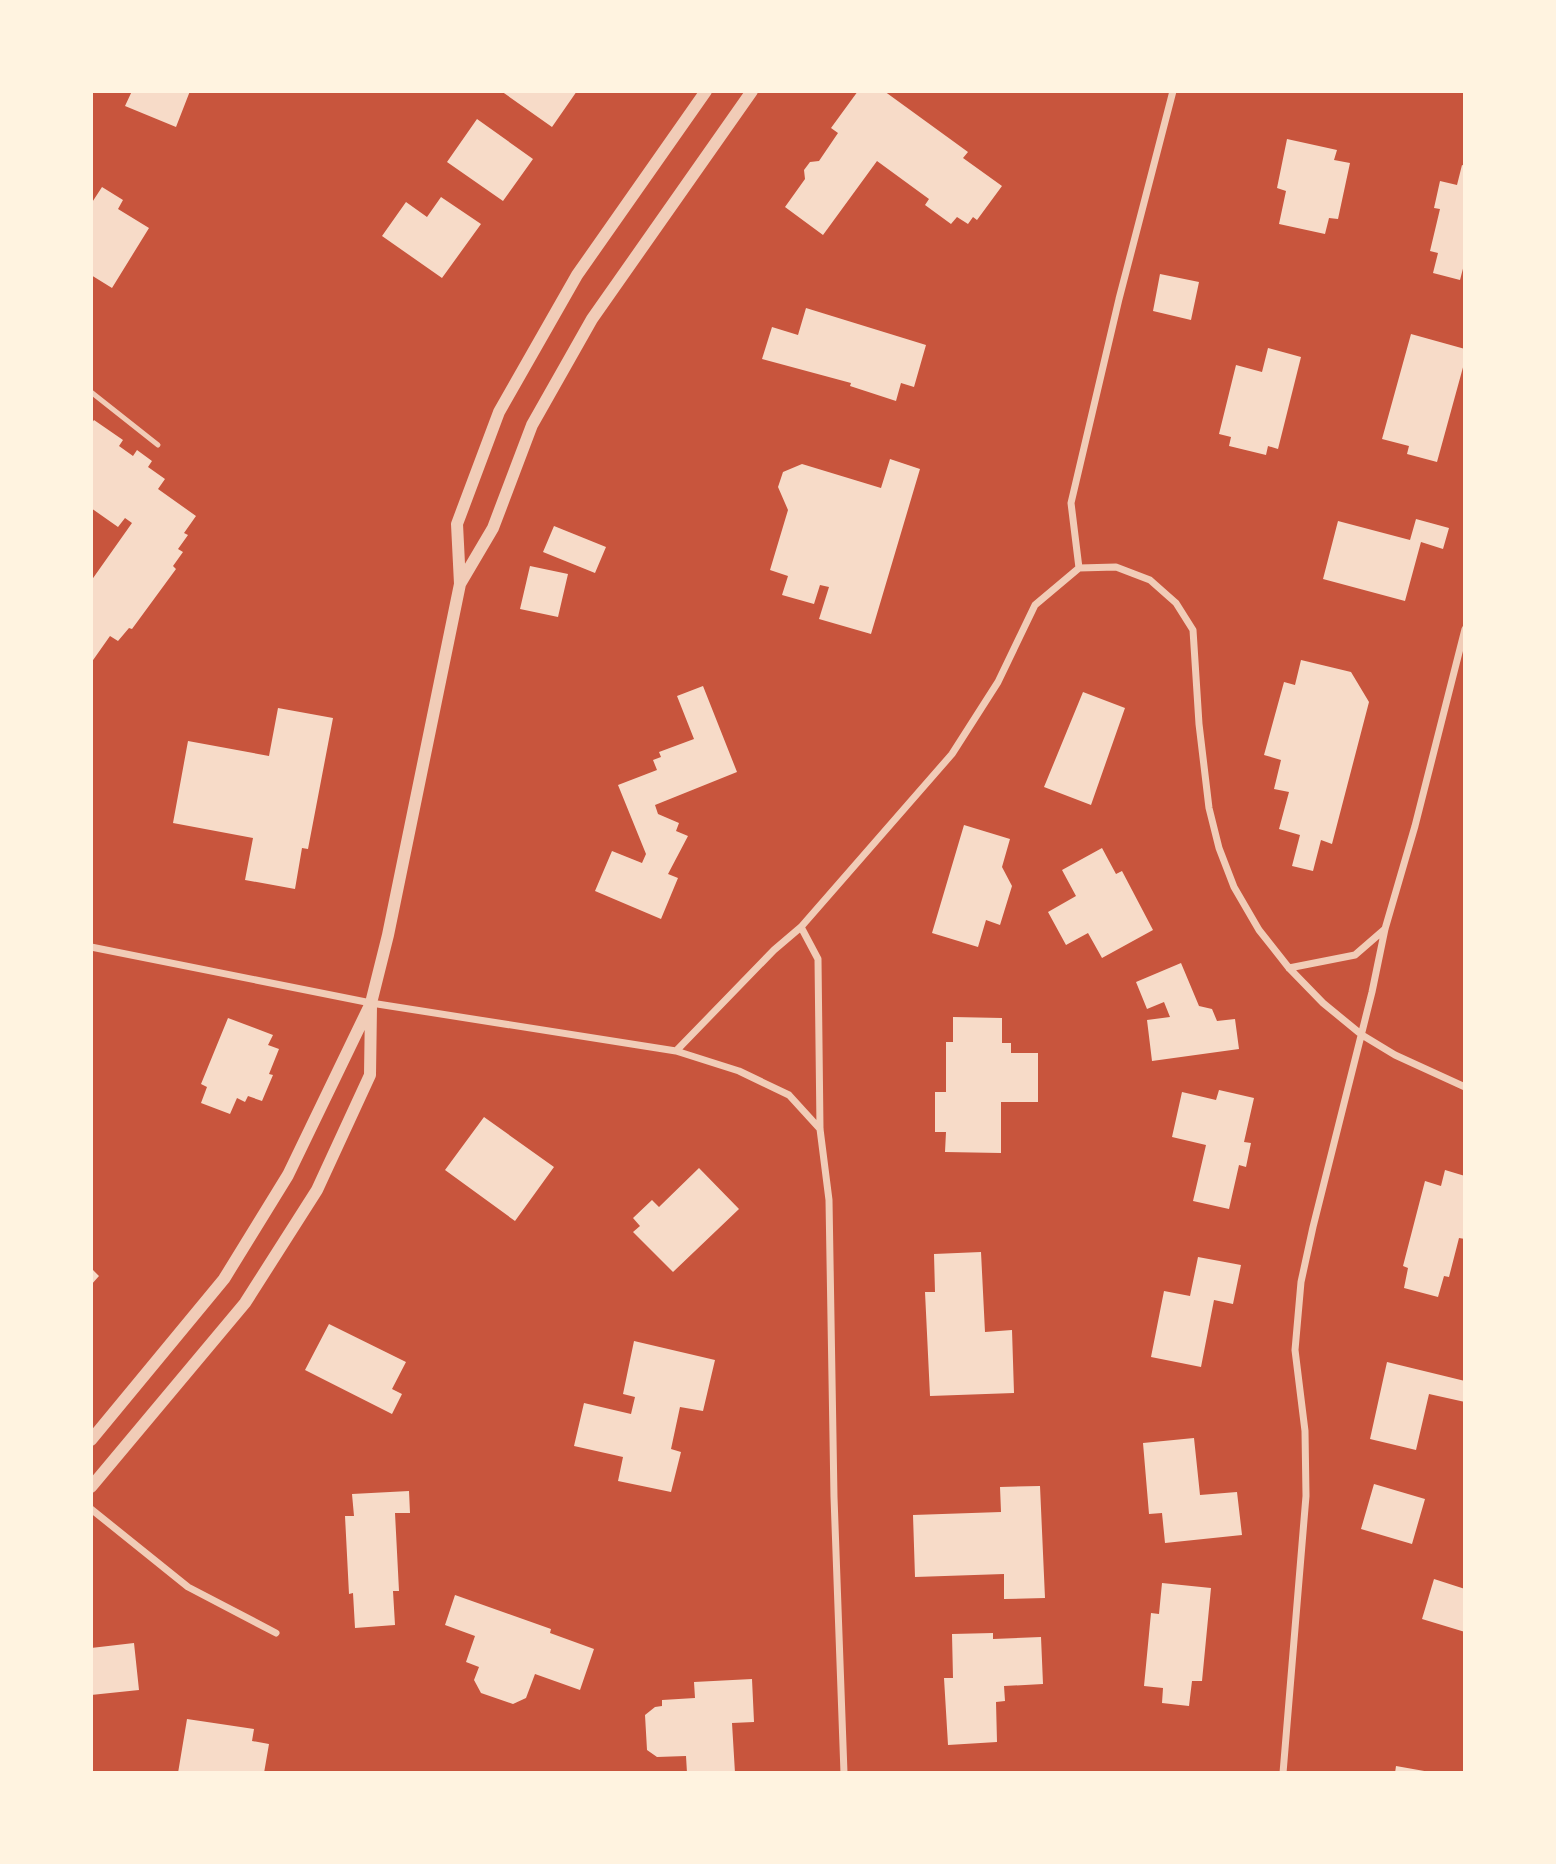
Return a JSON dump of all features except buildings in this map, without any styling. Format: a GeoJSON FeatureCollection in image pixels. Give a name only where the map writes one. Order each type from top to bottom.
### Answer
{"type":"FeatureCollection","features":[{"type":"Feature","properties":{"kind":"street"},"geometry":{"type":"LineString","coordinates":[[91,1440],[224,1279],[288,1175],[371,1003],[388,935],[460,584],[457,524],[499,412],[577,275],[706,91]]}},
{"type":"Feature","properties":{"kind":"street"},"geometry":{"type":"LineString","coordinates":[[460,584],[493,528],[532,425],[592,319],[752,91]]}},
{"type":"Feature","properties":{"kind":"street"},"geometry":{"type":"LineString","coordinates":[[1079,568],[1071,503],[1119,299],[1173,91]]}},
{"type":"Feature","properties":{"kind":"street"},"geometry":{"type":"LineString","coordinates":[[676,1051],[774,950],[801,927],[951,754],[998,682],[1035,605],[1079,568],[1116,568],[1150,580],[1176,603],[1193,630],[1199,724],[1209,808],[1219,848],[1234,887],[1259,930],[1289,968],[1323,1003],[1362,1035],[1395,1055],[1465,1087]]}},
{"type":"Feature","properties":{"kind":"street"},"geometry":{"type":"LineString","coordinates":[[1283,1773],[1306,1496],[1305,1432],[1295,1350],[1301,1282],[1362,1035],[1385,929],[1415,826],[1465,629]]}},
{"type":"Feature","properties":{"kind":"street"},"geometry":{"type":"LineString","coordinates":[[801,927],[818,960],[820,1129],[829,1200],[834,1497],[844,1773]]}},
{"type":"Feature","properties":{"kind":"street"},"geometry":{"type":"LineString","coordinates":[[1289,968],[1355,955],[1385,929]]}},
{"type":"Feature","properties":{"kind":"street"},"geometry":{"type":"LineString","coordinates":[[91,947],[371,1003],[676,1051],[739,1071],[789,1095],[820,1129]]}},
{"type":"Feature","properties":{"kind":"street"},"geometry":{"type":"LineString","coordinates":[[91,1487],[245,1303],[317,1190],[370,1075],[371,1003]]}},
{"type":"Feature","properties":{"kind":"street"},"geometry":{"type":"LineString","coordinates":[[91,1509],[188,1587],[276,1633]]}},
{"type":"Feature","properties":{"kind":"lane"},"geometry":{"type":"LineString","coordinates":[[91,392],[158,445]]}}]}
